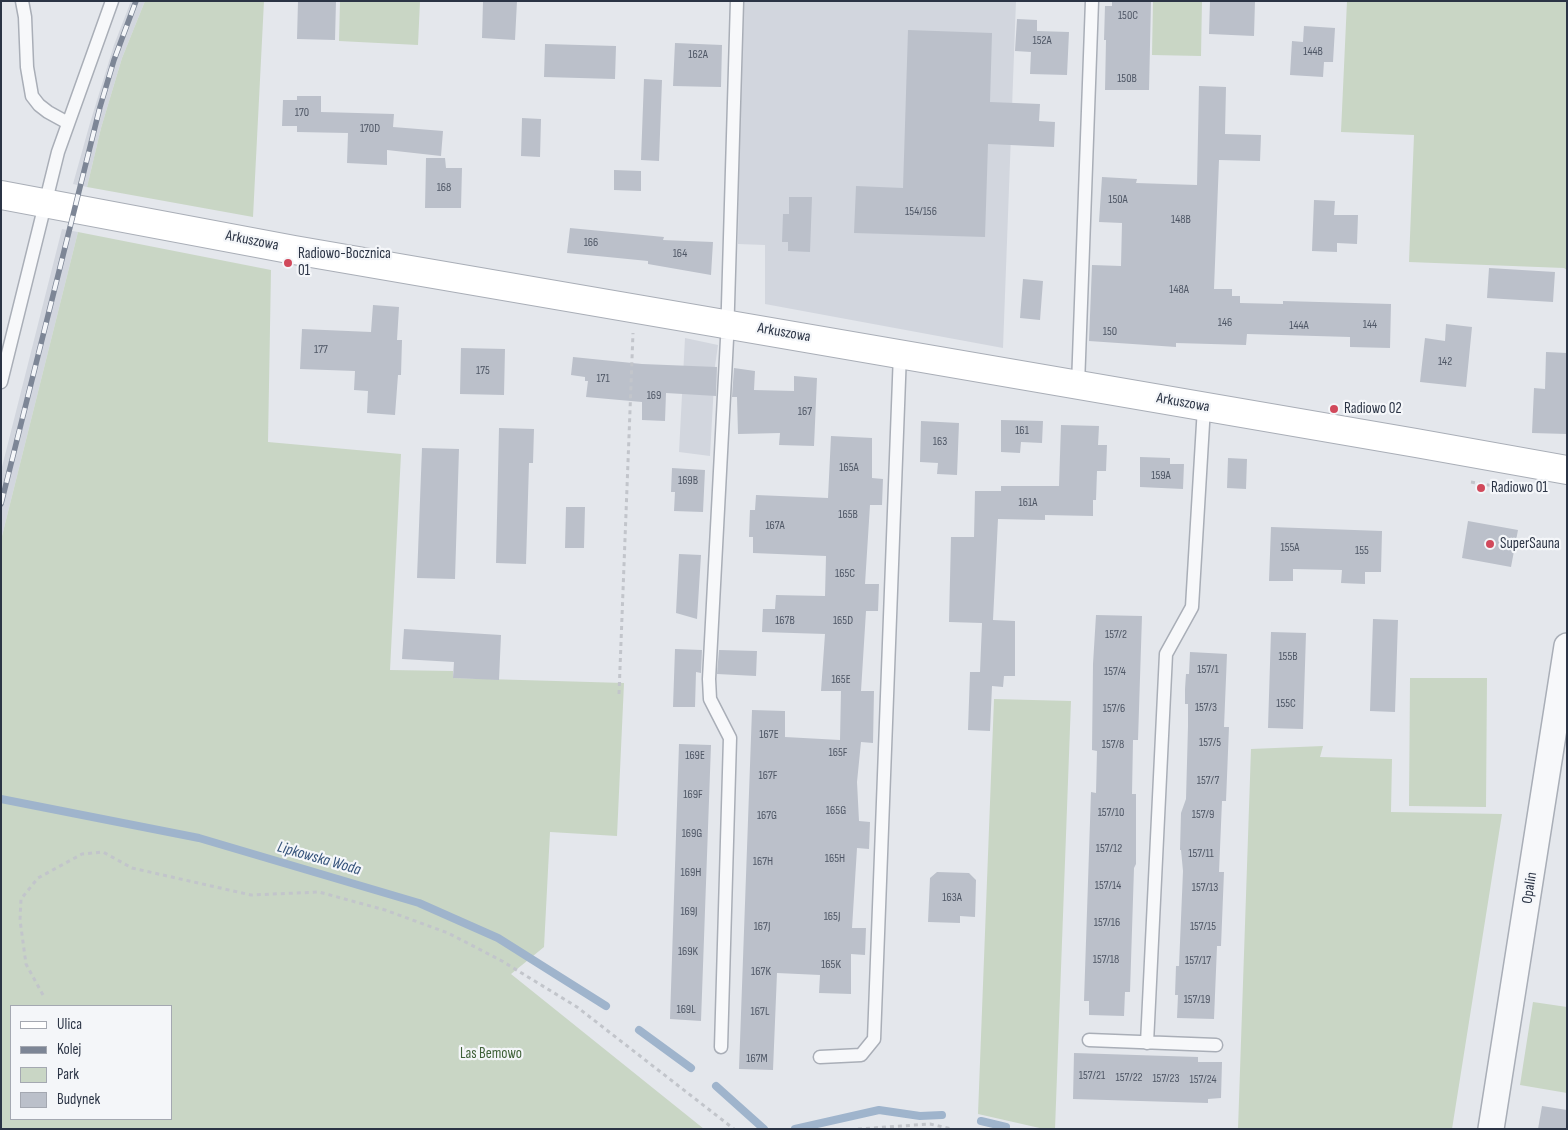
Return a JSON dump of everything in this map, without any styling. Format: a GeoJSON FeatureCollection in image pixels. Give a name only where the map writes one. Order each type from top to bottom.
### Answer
{"type":"FeatureCollection","features":[{"type":"Feature","properties":{"kind":"main road","name":"Arkuszowa"},"geometry":{"type":"LineString","coordinates":[[1,194],[304,251],[1567,470]]}},
{"type":"Feature","properties":{"kind":"street","name":"Opalin"},"geometry":{"type":"LineString","coordinates":[[1491,1129],[1567,646]]}},
{"type":"Feature","properties":{"kind":"lane"},"geometry":{"type":"LineString","coordinates":[[22,1],[25,17],[26,67],[32,96],[48,112],[68,123]]}},
{"type":"Feature","properties":{"kind":"lane"},"geometry":{"type":"LineString","coordinates":[[1,382],[58,152],[112,1]]}},
{"type":"Feature","properties":{"kind":"lane"},"geometry":{"type":"LineString","coordinates":[[721,1047],[730,738],[710,698],[709,680],[728,324],[737,1]]}},
{"type":"Feature","properties":{"kind":"lane"},"geometry":{"type":"LineString","coordinates":[[1078,385],[1092,1]]}},
{"type":"Feature","properties":{"kind":"lane"},"geometry":{"type":"LineString","coordinates":[[820,1057],[861,1056],[874,1039],[900,353]]}},
{"type":"Feature","properties":{"kind":"lane"},"geometry":{"type":"LineString","coordinates":[[1148,1043],[1166,654],[1192,607],[1204,407]]}},
{"type":"Feature","properties":{"kind":"lane"},"geometry":{"type":"LineString","coordinates":[[1089,1040],[1216,1045]]}},
{"type":"Feature","properties":{"kind":"path"},"geometry":{"type":"LineString","coordinates":[[619,694],[634,307]]}},
{"type":"Feature","properties":{"kind":"path"},"geometry":{"type":"LineString","coordinates":[[43,995],[26,964],[20,920],[22,898],[38,878],[82,854],[103,852],[132,868],[251,895],[319,892],[385,910],[439,930],[502,961],[578,1007],[734,1129]]}},
{"type":"Feature","properties":{"kind":"path"},"geometry":{"type":"LineString","coordinates":[[858,1129],[930,1124],[952,1129]]}},
{"type":"Feature","properties":{"kind":"shaded area"},"geometry":{"type":"Polygon","coordinates":[[[131,1],[145,1],[122,58],[101,128],[87,187],[73,184],[114,45],[131,1]]]}},
{"type":"Feature","properties":{"kind":"shaded area"},"geometry":{"type":"Polygon","coordinates":[[[741,1],[1016,1],[1003,348],[765,304],[765,245],[738,244],[741,1]]]}},
{"type":"Feature","properties":{"kind":"shaded area"},"geometry":{"type":"Polygon","coordinates":[[[62,229],[78,232],[1,540],[1,471],[62,229]]]}},
{"type":"Feature","properties":{"kind":"shaded area"},"geometry":{"type":"Polygon","coordinates":[[[685,338],[718,345],[710,456],[679,452],[685,338]]]}},
{"type":"Feature","properties":{"kind":"green space"},"geometry":{"type":"Polygon","coordinates":[[[145,1],[264,1],[253,217],[87,187],[101,128],[122,58],[145,1]]]}},
{"type":"Feature","properties":{"kind":"green space"},"geometry":{"type":"Polygon","coordinates":[[[340,1],[420,1],[418,45],[339,41],[340,1]]]}},
{"type":"Feature","properties":{"kind":"green space"},"geometry":{"type":"Polygon","coordinates":[[[1153,1],[1202,1],[1201,56],[1152,55],[1153,1]]]}},
{"type":"Feature","properties":{"kind":"green space"},"geometry":{"type":"Polygon","coordinates":[[[1347,1],[1567,1],[1567,270],[1564,268],[1409,262],[1414,135],[1341,132],[1347,1]]]}},
{"type":"Feature","properties":{"kind":"green space","name":"Las Bemowo"},"geometry":{"type":"Polygon","coordinates":[[[78,232],[271,270],[268,442],[401,454],[390,670],[453,671],[453,678],[624,683],[617,836],[550,832],[544,947],[511,974],[704,1129],[1,1129],[1,540],[78,232]]]}},
{"type":"Feature","properties":{"kind":"green space"},"geometry":{"type":"Polygon","coordinates":[[[1410,678],[1487,678],[1486,807],[1409,806],[1410,678]]]}},
{"type":"Feature","properties":{"kind":"green space"},"geometry":{"type":"Polygon","coordinates":[[[994,699],[1071,701],[1055,1129],[1044,1129],[978,1114],[994,699]]]}},
{"type":"Feature","properties":{"kind":"green space"},"geometry":{"type":"Polygon","coordinates":[[[1323,746],[1320,757],[1392,759],[1391,812],[1502,814],[1452,1129],[1238,1129],[1251,749],[1323,746]]]}},
{"type":"Feature","properties":{"kind":"green space"},"geometry":{"type":"Polygon","coordinates":[[[1533,1002],[1567,1007],[1567,1093],[1520,1085],[1533,1002]]]}},
{"type":"Feature","properties":{"kind":"building"},"geometry":{"type":"Polygon","coordinates":[[[298,1],[336,1],[335,40],[297,39],[298,1]]]}},
{"type":"Feature","properties":{"kind":"building"},"geometry":{"type":"Polygon","coordinates":[[[483,1],[517,1],[515,40],[482,38],[483,1]]]}},
{"type":"Feature","properties":{"kind":"building"},"geometry":{"type":"Polygon","coordinates":[[[1112,1],[1151,1],[1149,90],[1105,90],[1105,6],[1112,6],[1112,1]]]}},
{"type":"Feature","properties":{"kind":"building"},"geometry":{"type":"Polygon","coordinates":[[[1210,1],[1255,1],[1254,36],[1209,34],[1210,1]]]}},
{"type":"Feature","properties":{"kind":"building"},"geometry":{"type":"Polygon","coordinates":[[[1017,19],[1037,20],[1037,31],[1069,32],[1067,75],[1030,74],[1031,52],[1015,51],[1017,19]]]}},
{"type":"Feature","properties":{"kind":"building"},"geometry":{"type":"Polygon","coordinates":[[[1304,26],[1335,28],[1333,62],[1324,62],[1323,77],[1290,75],[1292,41],[1303,42],[1304,26]]]}},
{"type":"Feature","properties":{"kind":"building"},"geometry":{"type":"Polygon","coordinates":[[[908,30],[992,33],[990,102],[1040,104],[1039,121],[1055,122],[1054,147],[988,144],[985,237],[854,233],[856,186],[903,188],[908,30]]]}},
{"type":"Feature","properties":{"kind":"building"},"geometry":{"type":"Polygon","coordinates":[[[675,43],[722,45],[721,87],[673,86],[675,43]]]}},
{"type":"Feature","properties":{"kind":"building"},"geometry":{"type":"Polygon","coordinates":[[[545,44],[616,46],[615,79],[544,77],[545,44]]]}},
{"type":"Feature","properties":{"kind":"building"},"geometry":{"type":"Polygon","coordinates":[[[644,79],[662,80],[659,161],[641,160],[644,79]]]}},
{"type":"Feature","properties":{"kind":"building"},"geometry":{"type":"Polygon","coordinates":[[[1199,86],[1226,87],[1225,134],[1261,135],[1260,161],[1219,160],[1214,289],[1232,289],[1232,296],[1240,296],[1240,303],[1283,304],[1283,301],[1391,304],[1390,348],[1350,347],[1350,337],[1247,334],[1246,345],[1176,343],[1176,347],[1089,341],[1092,265],[1121,266],[1122,223],[1099,222],[1102,177],[1137,179],[1136,183],[1197,185],[1199,86]]]}},
{"type":"Feature","properties":{"kind":"building"},"geometry":{"type":"Polygon","coordinates":[[[297,96],[321,96],[321,112],[394,114],[393,127],[443,131],[441,156],[387,150],[387,165],[347,163],[348,133],[297,132],[297,126],[282,126],[283,100],[297,100],[297,96]]]}},
{"type":"Feature","properties":{"kind":"building"},"geometry":{"type":"Polygon","coordinates":[[[522,118],[541,119],[540,157],[521,156],[522,118]]]}},
{"type":"Feature","properties":{"kind":"building"},"geometry":{"type":"Polygon","coordinates":[[[426,158],[445,158],[446,168],[462,168],[461,208],[425,208],[426,158]]]}},
{"type":"Feature","properties":{"kind":"building"},"geometry":{"type":"Polygon","coordinates":[[[614,170],[641,171],[641,191],[614,190],[614,170]]]}},
{"type":"Feature","properties":{"kind":"building"},"geometry":{"type":"Polygon","coordinates":[[[789,197],[812,197],[810,252],[788,251],[788,242],[782,242],[783,214],[789,214],[789,197]]]}},
{"type":"Feature","properties":{"kind":"building"},"geometry":{"type":"Polygon","coordinates":[[[1314,200],[1335,201],[1334,215],[1358,215],[1357,244],[1337,243],[1337,252],[1312,251],[1314,200]]]}},
{"type":"Feature","properties":{"kind":"building"},"geometry":{"type":"Polygon","coordinates":[[[570,228],[664,237],[663,240],[713,242],[711,275],[648,264],[648,261],[567,253],[570,228]]]}},
{"type":"Feature","properties":{"kind":"building"},"geometry":{"type":"Polygon","coordinates":[[[1489,268],[1555,272],[1553,302],[1487,298],[1489,268]]]}},
{"type":"Feature","properties":{"kind":"building"},"geometry":{"type":"Polygon","coordinates":[[[1023,279],[1043,281],[1040,320],[1020,318],[1023,279]]]}},
{"type":"Feature","properties":{"kind":"building"},"geometry":{"type":"Polygon","coordinates":[[[373,305],[399,307],[397,340],[402,340],[401,375],[398,375],[395,415],[367,413],[368,391],[354,390],[355,371],[300,369],[302,329],[371,332],[373,305]]]}},
{"type":"Feature","properties":{"kind":"building"},"geometry":{"type":"Polygon","coordinates":[[[1446,324],[1472,327],[1466,387],[1420,382],[1425,338],[1445,341],[1446,324]]]}},
{"type":"Feature","properties":{"kind":"building"},"geometry":{"type":"Polygon","coordinates":[[[461,348],[505,349],[504,395],[460,394],[461,348]]]}},
{"type":"Feature","properties":{"kind":"building"},"geometry":{"type":"Polygon","coordinates":[[[1546,352],[1567,353],[1567,434],[1532,433],[1534,388],[1545,389],[1546,352]]]}},
{"type":"Feature","properties":{"kind":"building"},"geometry":{"type":"Polygon","coordinates":[[[573,357],[642,364],[717,367],[716,396],[666,393],[665,421],[642,420],[642,402],[586,397],[588,381],[585,381],[585,377],[571,375],[573,357]]]}},
{"type":"Feature","properties":{"kind":"building"},"geometry":{"type":"Polygon","coordinates":[[[734,368],[755,371],[754,390],[794,391],[794,376],[817,378],[814,446],[779,445],[780,433],[738,434],[737,397],[732,397],[734,368]]]}},
{"type":"Feature","properties":{"kind":"building"},"geometry":{"type":"Polygon","coordinates":[[[1001,420],[1043,421],[1042,443],[1021,442],[1020,453],[1001,452],[1001,420]]]}},
{"type":"Feature","properties":{"kind":"building"},"geometry":{"type":"Polygon","coordinates":[[[921,421],[959,423],[957,475],[937,474],[938,463],[920,462],[921,421]]]}},
{"type":"Feature","properties":{"kind":"building"},"geometry":{"type":"Polygon","coordinates":[[[1061,425],[1099,426],[1098,445],[1107,445],[1106,471],[1097,471],[1096,500],[1093,500],[1093,516],[1045,515],[1045,520],[998,519],[993,620],[1015,621],[1015,676],[1004,676],[1003,687],[992,686],[990,731],[968,730],[970,672],[980,672],[982,623],[949,622],[951,537],[974,537],[975,491],[1001,491],[1001,486],[1059,486],[1061,425]]]}},
{"type":"Feature","properties":{"kind":"building"},"geometry":{"type":"Polygon","coordinates":[[[499,428],[534,429],[533,463],[529,463],[526,564],[496,563],[499,428]]]}},
{"type":"Feature","properties":{"kind":"building"},"geometry":{"type":"Polygon","coordinates":[[[831,436],[872,438],[872,478],[883,479],[882,505],[870,505],[865,584],[879,584],[878,611],[866,611],[861,691],[874,691],[873,743],[861,742],[857,782],[859,821],[870,822],[869,849],[857,848],[852,928],[866,928],[865,955],[851,954],[851,994],[819,993],[820,975],[777,973],[773,1070],[739,1069],[752,710],[785,711],[785,737],[840,740],[841,691],[821,691],[825,634],[762,632],[763,609],[775,609],[776,595],[825,596],[826,556],[753,553],[753,537],[749,537],[750,510],[755,510],[756,495],[828,498],[831,436]]]}},
{"type":"Feature","properties":{"kind":"building"},"geometry":{"type":"Polygon","coordinates":[[[422,448],[459,449],[455,579],[417,578],[422,448]]]}},
{"type":"Feature","properties":{"kind":"building"},"geometry":{"type":"Polygon","coordinates":[[[1140,457],[1170,458],[1170,464],[1184,464],[1183,489],[1140,487],[1140,457]]]}},
{"type":"Feature","properties":{"kind":"building"},"geometry":{"type":"Polygon","coordinates":[[[1228,458],[1247,459],[1246,489],[1227,488],[1228,458]]]}},
{"type":"Feature","properties":{"kind":"building"},"geometry":{"type":"Polygon","coordinates":[[[672,468],[705,470],[703,512],[674,511],[675,492],[671,492],[672,468]]]}},
{"type":"Feature","properties":{"kind":"building"},"geometry":{"type":"Polygon","coordinates":[[[566,507],[585,507],[584,548],[565,548],[566,507]]]}},
{"type":"Feature","properties":{"kind":"building","name":"SuperSauna"},"geometry":{"type":"Polygon","coordinates":[[[1468,521],[1518,530],[1511,567],[1462,558],[1468,521]]]}},
{"type":"Feature","properties":{"kind":"building"},"geometry":{"type":"Polygon","coordinates":[[[1271,527],[1382,531],[1381,572],[1365,572],[1365,584],[1341,583],[1342,570],[1293,569],[1293,581],[1269,581],[1271,527]]]}},
{"type":"Feature","properties":{"kind":"building"},"geometry":{"type":"Polygon","coordinates":[[[679,554],[701,555],[697,619],[676,613],[679,554]]]}},
{"type":"Feature","properties":{"kind":"building"},"geometry":{"type":"Polygon","coordinates":[[[1096,615],[1142,616],[1138,740],[1133,740],[1132,794],[1136,794],[1136,864],[1134,868],[1130,992],[1125,992],[1124,1016],[1089,1015],[1089,1001],[1084,1001],[1091,792],[1096,793],[1097,751],[1092,750],[1093,664],[1096,615]]]}},
{"type":"Feature","properties":{"kind":"building"},"geometry":{"type":"Polygon","coordinates":[[[1373,619],[1398,620],[1395,712],[1370,711],[1373,619]]]}},
{"type":"Feature","properties":{"kind":"building"},"geometry":{"type":"Polygon","coordinates":[[[404,629],[501,635],[499,680],[453,678],[454,662],[402,659],[404,629]]]}},
{"type":"Feature","properties":{"kind":"building"},"geometry":{"type":"Polygon","coordinates":[[[1271,632],[1306,633],[1303,729],[1268,728],[1271,632]]]}},
{"type":"Feature","properties":{"kind":"building"},"geometry":{"type":"Polygon","coordinates":[[[675,649],[702,650],[701,673],[696,672],[695,707],[673,707],[675,649]]]}},
{"type":"Feature","properties":{"kind":"building"},"geometry":{"type":"Polygon","coordinates":[[[719,650],[757,651],[756,676],[717,674],[719,650]]]}},
{"type":"Feature","properties":{"kind":"building"},"geometry":{"type":"Polygon","coordinates":[[[1190,652],[1227,654],[1224,727],[1229,727],[1226,801],[1222,801],[1219,872],[1224,872],[1221,946],[1217,946],[1214,1019],[1177,1018],[1178,995],[1175,995],[1176,966],[1179,966],[1183,871],[1180,850],[1181,813],[1186,799],[1188,704],[1185,704],[1185,689],[1186,674],[1189,674],[1190,652]]]}},
{"type":"Feature","properties":{"kind":"building"},"geometry":{"type":"Polygon","coordinates":[[[679,744],[711,745],[701,1021],[670,1019],[679,744]]]}},
{"type":"Feature","properties":{"kind":"building"},"geometry":{"type":"Polygon","coordinates":[[[937,872],[969,873],[976,880],[975,917],[960,916],[960,923],[928,922],[930,878],[937,872]]]}},
{"type":"Feature","properties":{"kind":"building"},"geometry":{"type":"Polygon","coordinates":[[[1074,1053],[1198,1057],[1198,1062],[1222,1062],[1221,1098],[1208,1099],[1208,1103],[1073,1099],[1074,1053]]]}},
{"type":"Feature","properties":{"kind":"building"},"geometry":{"type":"Polygon","coordinates":[[[1542,1106],[1567,1110],[1567,1129],[1538,1129],[1542,1106]]]}},
{"type":"Feature","properties":{"kind":"waterway","name":"Lipkowska Woda"},"geometry":{"type":"LineString","coordinates":[[1,799],[199,838],[419,903],[498,938],[606,1006]]}},
{"type":"Feature","properties":{"kind":"waterway","name":"Lipkowska Woda"},"geometry":{"type":"LineString","coordinates":[[639,1030],[691,1068]]}},
{"type":"Feature","properties":{"kind":"waterway","name":"Lipkowska Woda"},"geometry":{"type":"LineString","coordinates":[[716,1086],[764,1129]]}},
{"type":"Feature","properties":{"kind":"waterway","name":"Lipkowska Woda"},"geometry":{"type":"LineString","coordinates":[[795,1129],[879,1110],[920,1116],[942,1115]]}},
{"type":"Feature","properties":{"kind":"waterway","name":"Lipkowska Woda"},"geometry":{"type":"LineString","coordinates":[[981,1121],[1006,1127]]}},
{"type":"Feature","properties":{"kind":"railway"},"geometry":{"type":"LineString","coordinates":[[1,504],[100,107],[114,60],[136,1]]}},
{"type":"Feature","properties":{"kind":"place","name":"Radiowo-Bocznica 01"},"geometry":{"type":"Point","coordinates":[288,263]}},
{"type":"Feature","properties":{"kind":"place","name":"Radiowo 02"},"geometry":{"type":"Point","coordinates":[1334,409]}},
{"type":"Feature","properties":{"kind":"place","name":"Radiowo 01"},"geometry":{"type":"Point","coordinates":[1481,488]}},
{"type":"Feature","properties":{"kind":"place","name":"SuperSauna"},"geometry":{"type":"Point","coordinates":[1490,544]}}]}
